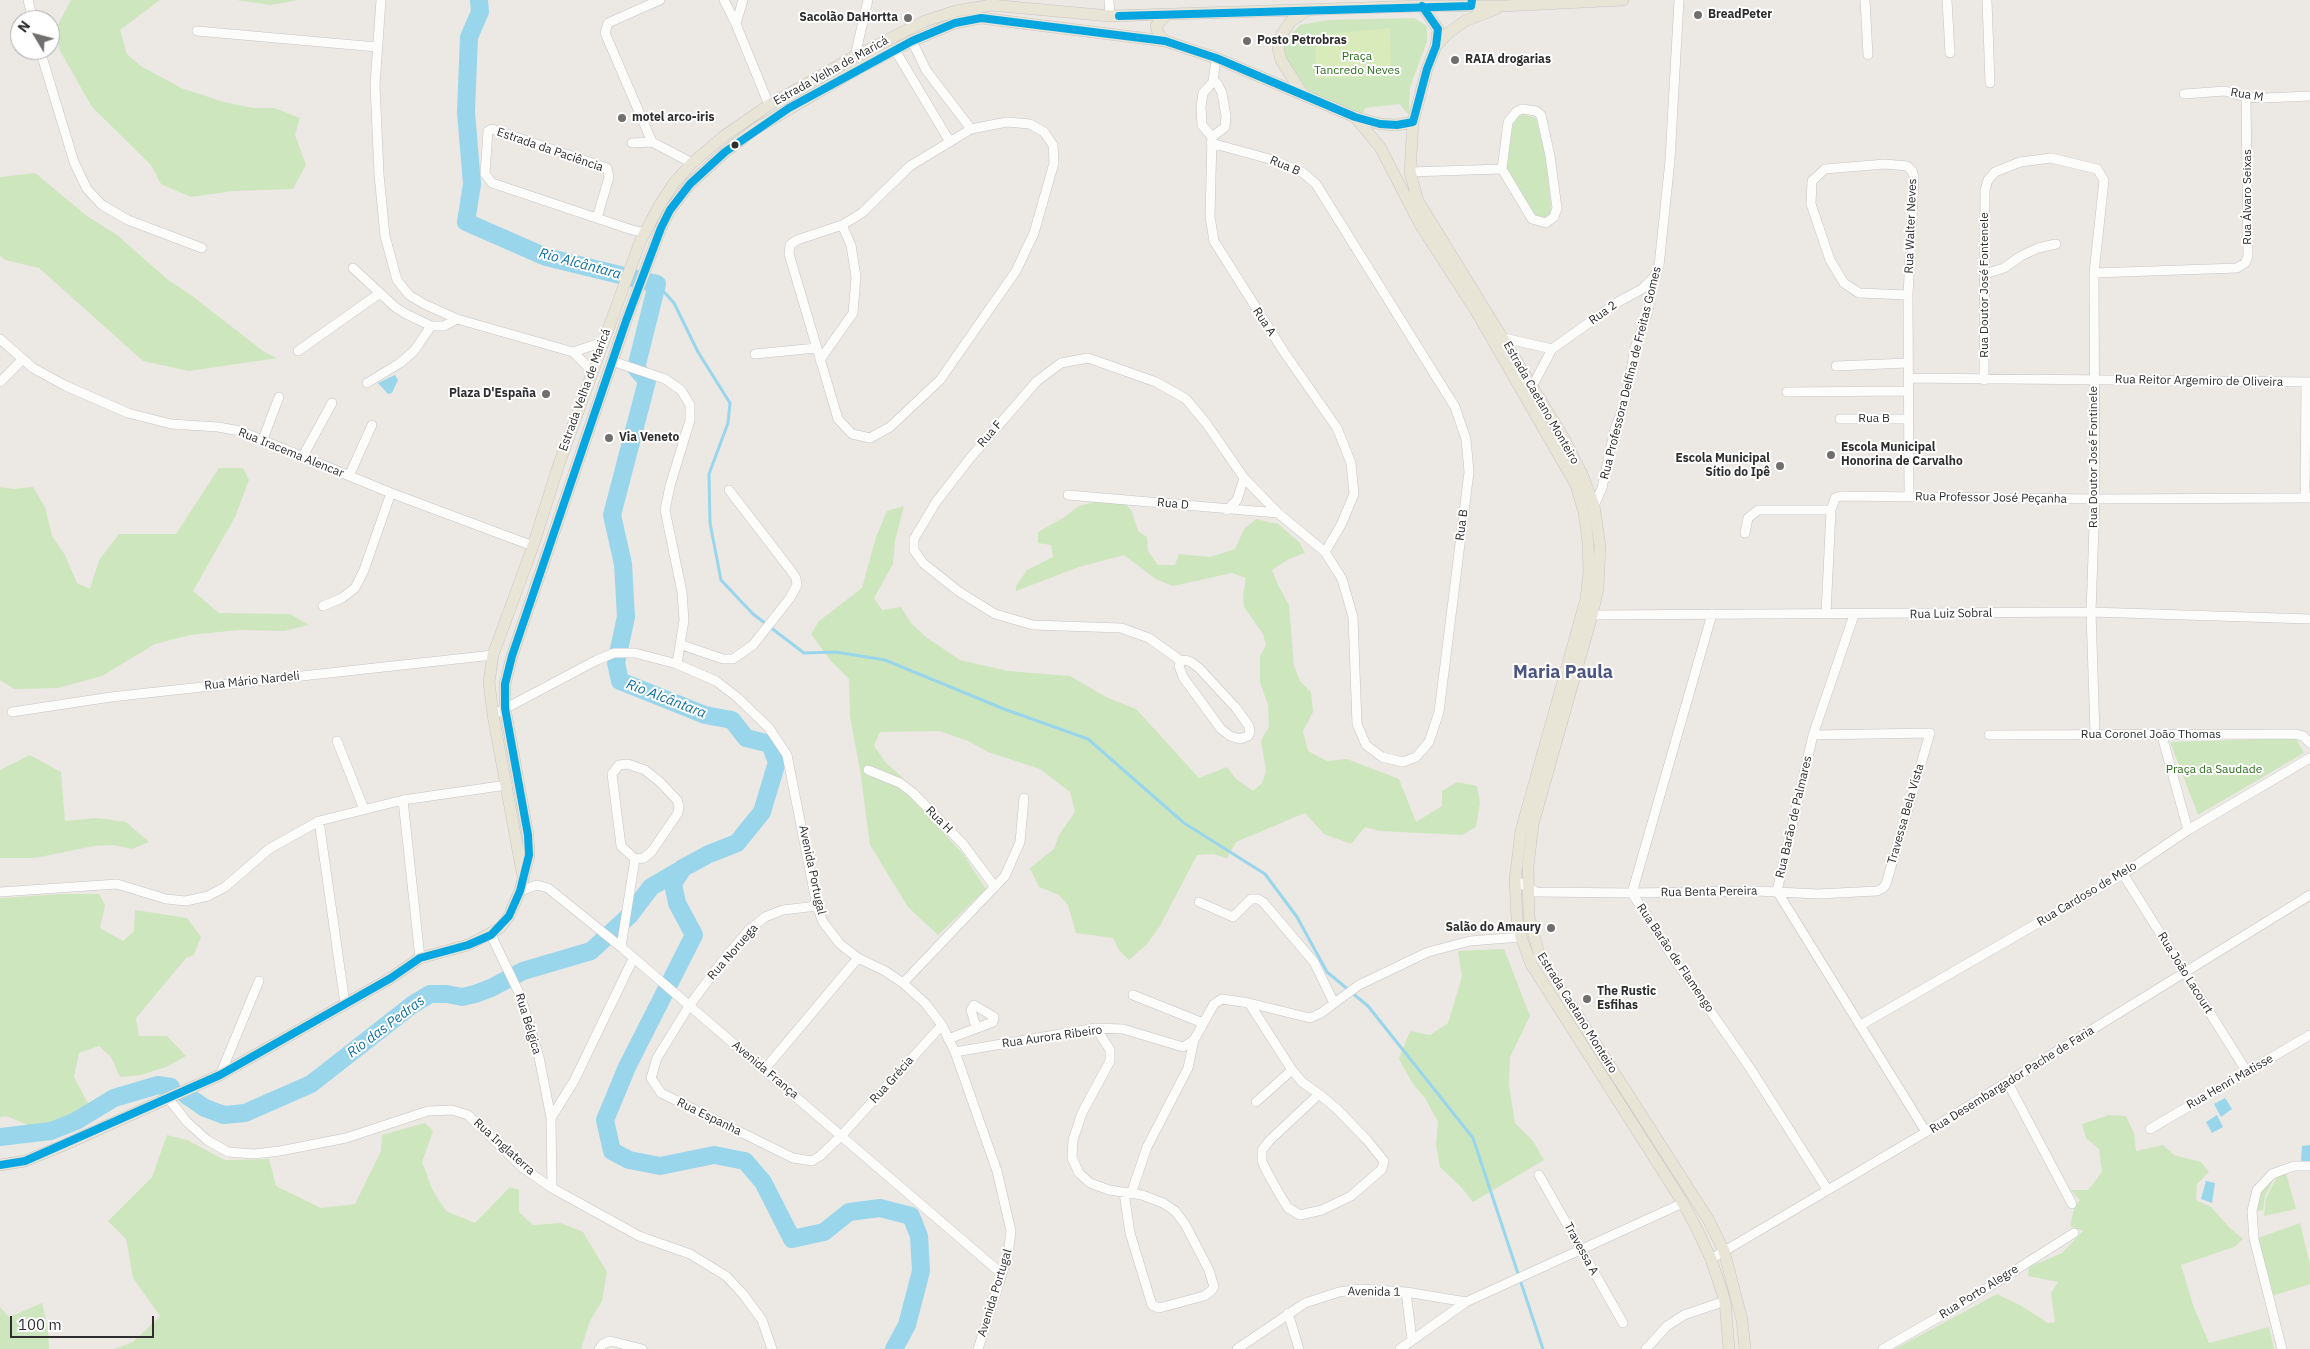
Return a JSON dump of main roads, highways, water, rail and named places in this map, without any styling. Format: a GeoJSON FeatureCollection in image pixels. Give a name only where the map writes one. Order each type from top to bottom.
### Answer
{"type":"FeatureCollection","features":[{"type":"Feature","properties":{"kind":"main road","name":"Estrada Velha de Maricá"},"geometry":{"type":"LineString","coordinates":[[523,879],[493,715],[489,682],[493,654],[533,546],[558,464],[612,316],[643,238],[659,206],[692,163],[724,136],[769,105],[855,56],[925,21],[991,2],[1110,16],[1307,11],[1471,3],[1503,6],[1623,0]]}},
{"type":"Feature","properties":{"kind":"main road","name":"Estrada Caetano Monteiro"},"geometry":{"type":"LineString","coordinates":[[1422,6],[1438,29],[1436,46],[1427,68],[1413,122],[1410,172],[1418,201],[1533,385],[1582,474],[1594,506],[1600,546],[1598,589],[1592,615],[1534,824],[1528,888],[1528,917],[1540,957],[1708,1219],[1724,1251],[1742,1320],[1745,1349]]}},
{"type":"Feature","properties":{"kind":"main road","name":"Estrada Caetano Monteiro"},"geometry":{"type":"LineString","coordinates":[[1436,46],[1447,34],[1465,21],[1503,6]]}},
{"type":"Feature","properties":{"kind":"main road"},"geometry":{"type":"LineString","coordinates":[[1302,93],[1281,60],[1278,48],[1282,34],[1292,20],[1307,11]]}},
{"type":"Feature","properties":{"kind":"main road"},"geometry":{"type":"LineString","coordinates":[[1165,41],[1159,35],[1156,26],[1166,15]]}},
{"type":"Feature","properties":{"kind":"main road","name":"Estrada Velha de Maricá"},"geometry":{"type":"LineString","coordinates":[[0,1165],[25,1161],[220,1075],[345,1004],[420,958],[468,946],[491,935],[500,928],[509,916],[520,891],[529,846],[505,708],[505,684],[512,656],[626,321],[670,210],[679,197],[705,169],[755,129],[789,108],[912,41],[955,23],[981,18],[1165,41],[1216,58],[1355,117],[1380,124],[1398,126],[1413,122]]}},
{"type":"Feature","properties":{"kind":"main road","name":"Estrada Caetano Monteiro"},"geometry":{"type":"LineString","coordinates":[[1355,117],[1380,147],[1421,226],[1524,392],[1576,485],[1584,512],[1590,572],[1586,599],[1521,831],[1515,880],[1517,918],[1521,937],[1531,964],[1683,1203],[1711,1259],[1725,1301],[1729,1349]]}},
{"type":"Feature","properties":{"kind":"water"},"geometry":{"type":"Polygon","coordinates":[[[395,375],[398,380],[392,393],[388,394],[378,383],[395,375]]]}},
{"type":"Feature","properties":{"kind":"water"},"geometry":{"type":"Polygon","coordinates":[[[2225,1098],[2232,1109],[2221,1117],[2214,1104],[2225,1098]]]}},
{"type":"Feature","properties":{"kind":"water"},"geometry":{"type":"Polygon","coordinates":[[[2217,1115],[2223,1127],[2212,1133],[2206,1122],[2217,1115]]]}},
{"type":"Feature","properties":{"kind":"water"},"geometry":{"type":"Polygon","coordinates":[[[2310,1145],[2310,1161],[2301,1161],[2302,1146],[2310,1145]]]}},
{"type":"Feature","properties":{"kind":"water"},"geometry":{"type":"Polygon","coordinates":[[[2206,1181],[2215,1183],[2212,1203],[2201,1199],[2206,1181]]]}},
{"type":"Feature","properties":{"kind":"waterway","name":"Rio Alcântara"},"geometry":{"type":"LineString","coordinates":[[479,0],[480,12],[469,37],[466,112],[472,184],[466,222],[546,257],[657,284],[636,368],[647,381],[612,515],[623,564],[626,617],[616,663],[620,681],[705,715],[732,720],[746,738],[770,744],[777,762],[762,812],[737,843],[709,854],[683,868],[673,884],[677,903],[694,935],[627,1067],[605,1120],[612,1151],[629,1160],[660,1166],[714,1155],[745,1161],[763,1182],[792,1239],[824,1232],[849,1212],[880,1208],[911,1216],[919,1236],[921,1271],[907,1325],[894,1349]]}},
{"type":"Feature","properties":{"kind":"waterway"},"geometry":{"type":"LineString","coordinates":[[657,284],[674,303],[698,352],[730,403],[728,423],[709,474],[710,523],[721,580],[753,614],[804,653],[836,652],[885,660],[1004,709],[1088,739],[1184,823],[1265,874],[1297,917],[1327,972],[1368,1006],[1473,1138],[1543,1349]]}},
{"type":"Feature","properties":{"kind":"waterway","name":"Rio das Pedras"},"geometry":{"type":"LineString","coordinates":[[186,1095],[205,1108],[224,1115],[245,1113],[311,1084],[412,1005],[430,994],[447,994],[462,997],[475,994],[491,988],[523,971],[591,951],[629,916],[651,887],[682,869]]}},
{"type":"Feature","properties":{"kind":"waterway","name":"Rio das Pedras"},"geometry":{"type":"LineString","coordinates":[[0,1137],[51,1131],[76,1121],[114,1098],[158,1085],[171,1087]]}},
{"type":"Feature","properties":{"kind":"place","name":"BreadPeter"},"geometry":{"type":"Point","coordinates":[1698,15]}},
{"type":"Feature","properties":{"kind":"place","name":"Sacolão DaHortta"},"geometry":{"type":"Point","coordinates":[908,18]}},
{"type":"Feature","properties":{"kind":"place","name":"Posto Petrobras"},"geometry":{"type":"Point","coordinates":[1247,41]}},
{"type":"Feature","properties":{"kind":"place","name":"RAIA drogarias"},"geometry":{"type":"Point","coordinates":[1455,60]}},
{"type":"Feature","properties":{"kind":"place","name":"motel arco-iris"},"geometry":{"type":"Point","coordinates":[622,118]}},
{"type":"Feature","properties":{"kind":"place","name":"Plaza D'España"},"geometry":{"type":"Point","coordinates":[546,394]}},
{"type":"Feature","properties":{"kind":"place","name":"Via Veneto"},"geometry":{"type":"Point","coordinates":[609,438]}},
{"type":"Feature","properties":{"kind":"place","name":"Escola Municipal Honorina de Carvalho"},"geometry":{"type":"Point","coordinates":[1831,455]}},
{"type":"Feature","properties":{"kind":"place","name":"Escola Municipal Sítio do Ipê"},"geometry":{"type":"Point","coordinates":[1780,466]}},
{"type":"Feature","properties":{"kind":"place","name":"Salão do Amaury"},"geometry":{"type":"Point","coordinates":[1551,928]}},
{"type":"Feature","properties":{"kind":"place","name":"The Rustic Esfihas"},"geometry":{"type":"Point","coordinates":[1587,999]}},
{"type":"Feature","properties":{"kind":"district","name":"Maria Paula"},"geometry":{"type":"Point","coordinates":[1563,673]}},
{"type":"Feature","properties":{"kind":"park label","name":"Praça Tancredo Neves"},"geometry":{"type":"Point","coordinates":[1357,64]}},
{"type":"Feature","properties":{"kind":"park label","name":"Praça da Saudade"},"geometry":{"type":"Point","coordinates":[2214,770]}}]}
